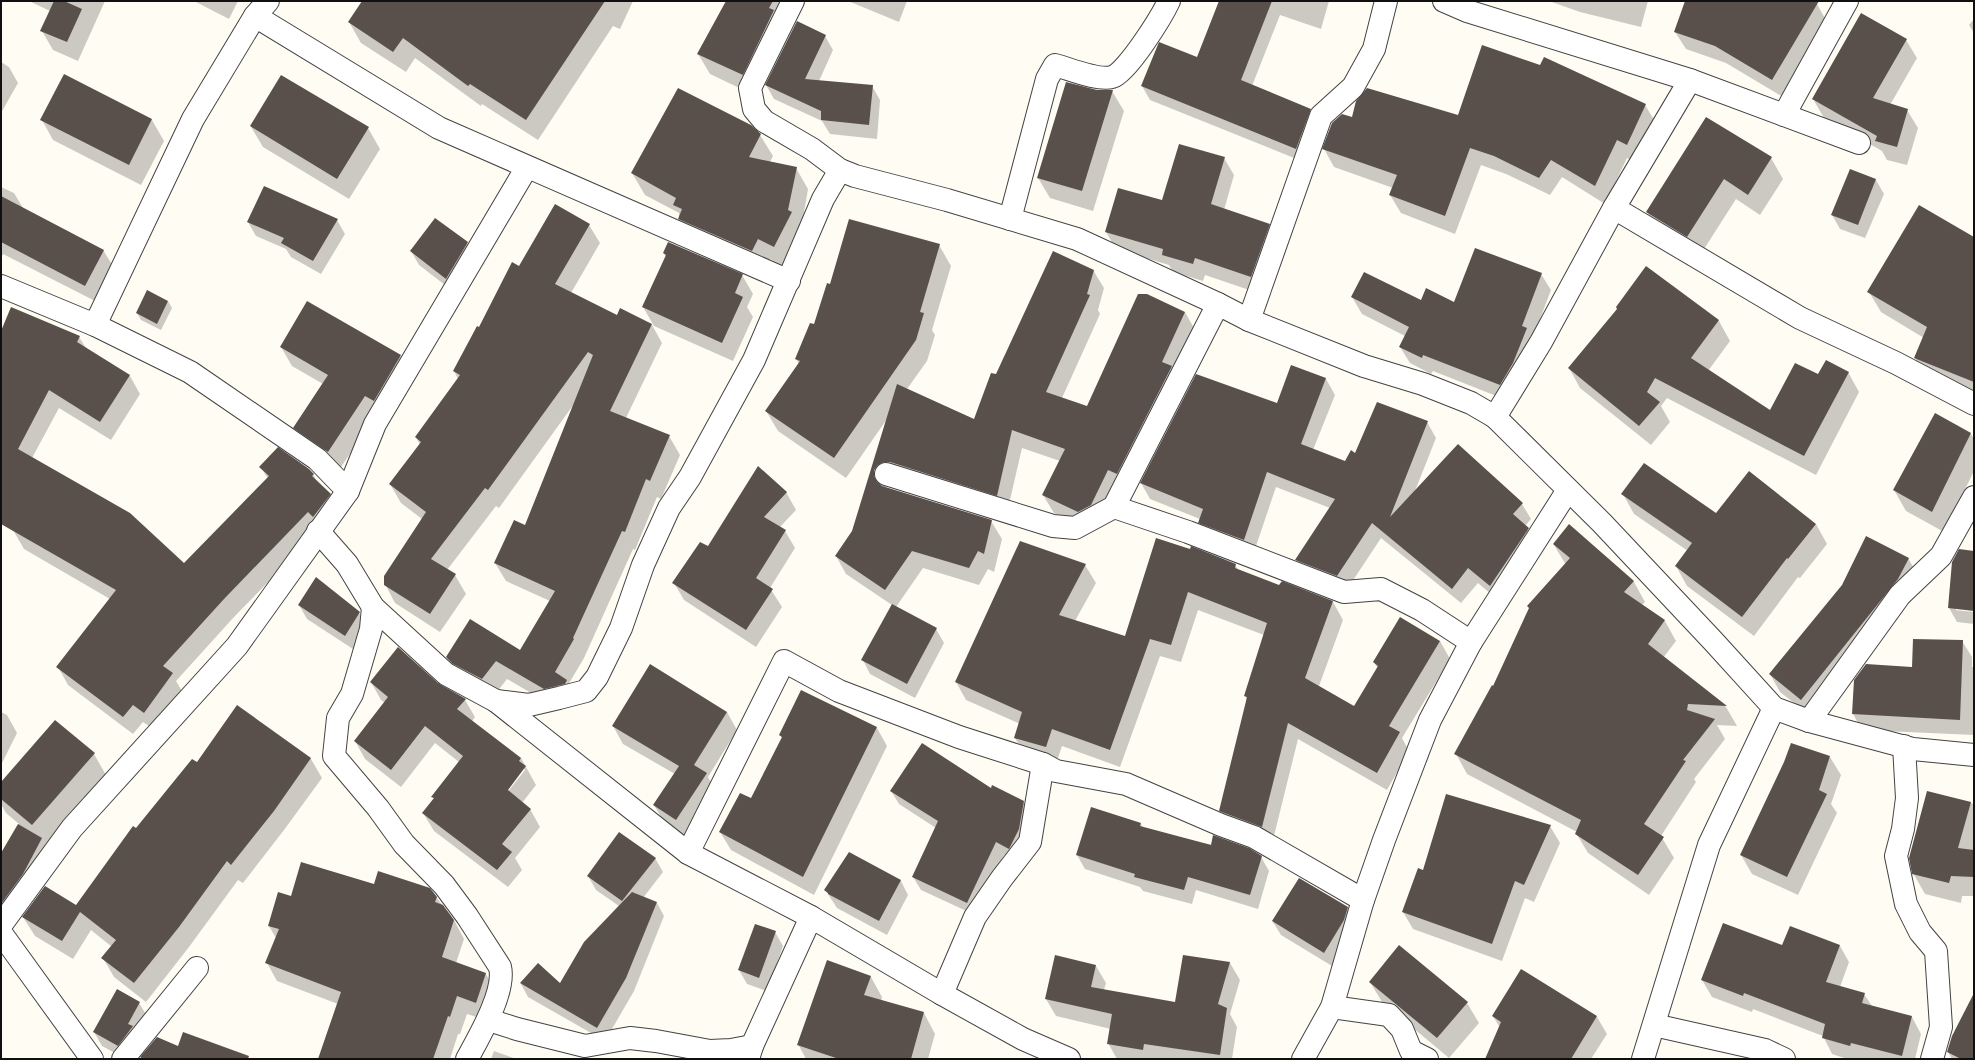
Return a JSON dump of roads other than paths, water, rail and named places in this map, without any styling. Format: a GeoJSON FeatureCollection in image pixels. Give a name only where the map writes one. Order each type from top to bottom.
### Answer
{"type":"FeatureCollection","features":[{"type":"Feature","properties":{"kind":"street"},"geometry":{"type":"LineString","coordinates":[[793,1],[750,88],[754,109],[764,121],[812,149],[840,170],[855,176],[947,200],[1077,239],[1218,304],[1249,320],[1364,366],[1423,384],[1471,403],[1495,417],[1568,490],[1714,642],[1774,708],[1809,721],[1904,746],[1974,755]]}},
{"type":"Feature","properties":{"kind":"street"},"geometry":{"type":"LineString","coordinates":[[1010,219],[1046,79],[1056,65],[1100,77],[1113,77],[1127,65],[1169,1]]}},
{"type":"Feature","properties":{"kind":"street"},"geometry":{"type":"LineString","coordinates":[[1249,320],[1321,116],[1353,87],[1374,49],[1386,1]]}},
{"type":"Feature","properties":{"kind":"street"},"geometry":{"type":"LineString","coordinates":[[1444,1],[1467,11],[1690,80],[1859,143]]}},
{"type":"Feature","properties":{"kind":"street"},"geometry":{"type":"LineString","coordinates":[[1784,115],[1846,1]]}},
{"type":"Feature","properties":{"kind":"street"},"geometry":{"type":"LineString","coordinates":[[95,325],[193,119],[262,9],[439,128],[789,281]]}},
{"type":"Feature","properties":{"kind":"street"},"geometry":{"type":"LineString","coordinates":[[1495,417],[1541,342],[1614,208],[1690,80]]}},
{"type":"Feature","properties":{"kind":"street"},"geometry":{"type":"LineString","coordinates":[[1,925],[72,828],[237,646],[348,491],[375,424],[527,167]]}},
{"type":"Feature","properties":{"kind":"street"},"geometry":{"type":"LineString","coordinates":[[496,701],[529,705],[559,698],[586,691],[597,677],[621,628],[643,565],[669,508],[690,477],[754,360],[823,199],[840,170]]}},
{"type":"Feature","properties":{"kind":"street"},"geometry":{"type":"LineString","coordinates":[[1614,208],[1800,318],[1896,363],[1974,404]]}},
{"type":"Feature","properties":{"kind":"street"},"geometry":{"type":"LineString","coordinates":[[1,286],[95,325],[190,372],[317,459],[348,491]]}},
{"type":"Feature","properties":{"kind":"street"},"geometry":{"type":"LineString","coordinates":[[886,474],[1053,526],[1075,528],[1114,507],[1218,304]]}},
{"type":"Feature","properties":{"kind":"street"},"geometry":{"type":"LineString","coordinates":[[1303,1059],[1332,1007],[1363,900],[1384,840],[1430,720],[1471,642],[1568,490]]}},
{"type":"Feature","properties":{"kind":"street"},"geometry":{"type":"LineString","coordinates":[[1809,721],[1900,595],[1941,556],[1974,497]]}},
{"type":"Feature","properties":{"kind":"street"},"geometry":{"type":"LineString","coordinates":[[1114,507],[1188,532],[1344,592],[1381,589],[1422,610],[1471,642]]}},
{"type":"Feature","properties":{"kind":"street"},"geometry":{"type":"LineString","coordinates":[[318,531],[347,564],[373,607],[446,674],[496,701],[688,853],[811,917],[942,994],[1023,1039],[1069,1059]]}},
{"type":"Feature","properties":{"kind":"street"},"geometry":{"type":"LineString","coordinates":[[373,607],[370,629],[352,694],[338,718],[334,756],[378,808],[404,844],[444,885],[467,916],[500,967],[502,976],[489,1020],[467,1059]]}},
{"type":"Feature","properties":{"kind":"street"},"geometry":{"type":"LineString","coordinates":[[688,853],[784,661],[839,691],[959,737],[1043,764],[1056,771],[1126,784],[1221,825],[1254,837],[1363,900]]}},
{"type":"Feature","properties":{"kind":"street"},"geometry":{"type":"LineString","coordinates":[[1643,1059],[1710,845],[1774,708]]}},
{"type":"Feature","properties":{"kind":"street"},"geometry":{"type":"LineString","coordinates":[[1904,746],[1907,798],[1903,828],[1896,856],[1906,904],[1920,932],[1936,951],[1941,1027],[1932,1059]]}},
{"type":"Feature","properties":{"kind":"street"},"geometry":{"type":"LineString","coordinates":[[942,994],[975,917],[1002,878],[1030,842],[1043,764]]}},
{"type":"Feature","properties":{"kind":"street"},"geometry":{"type":"LineString","coordinates":[[489,1020],[525,1032],[585,1046],[630,1038],[656,1041],[710,1051],[732,1050],[750,1053],[811,917]]}},
{"type":"Feature","properties":{"kind":"street"},"geometry":{"type":"LineString","coordinates":[[1,933],[92,1059]]}},
{"type":"Feature","properties":{"kind":"street"},"geometry":{"type":"LineString","coordinates":[[123,1059],[197,968]]}},
{"type":"Feature","properties":{"kind":"street"},"geometry":{"type":"LineString","coordinates":[[1332,1007],[1389,1015],[1402,1030],[1411,1051],[1427,1059]]}},
{"type":"Feature","properties":{"kind":"street"},"geometry":{"type":"LineString","coordinates":[[1654,1025],[1765,1050],[1784,1059]]}}]}
